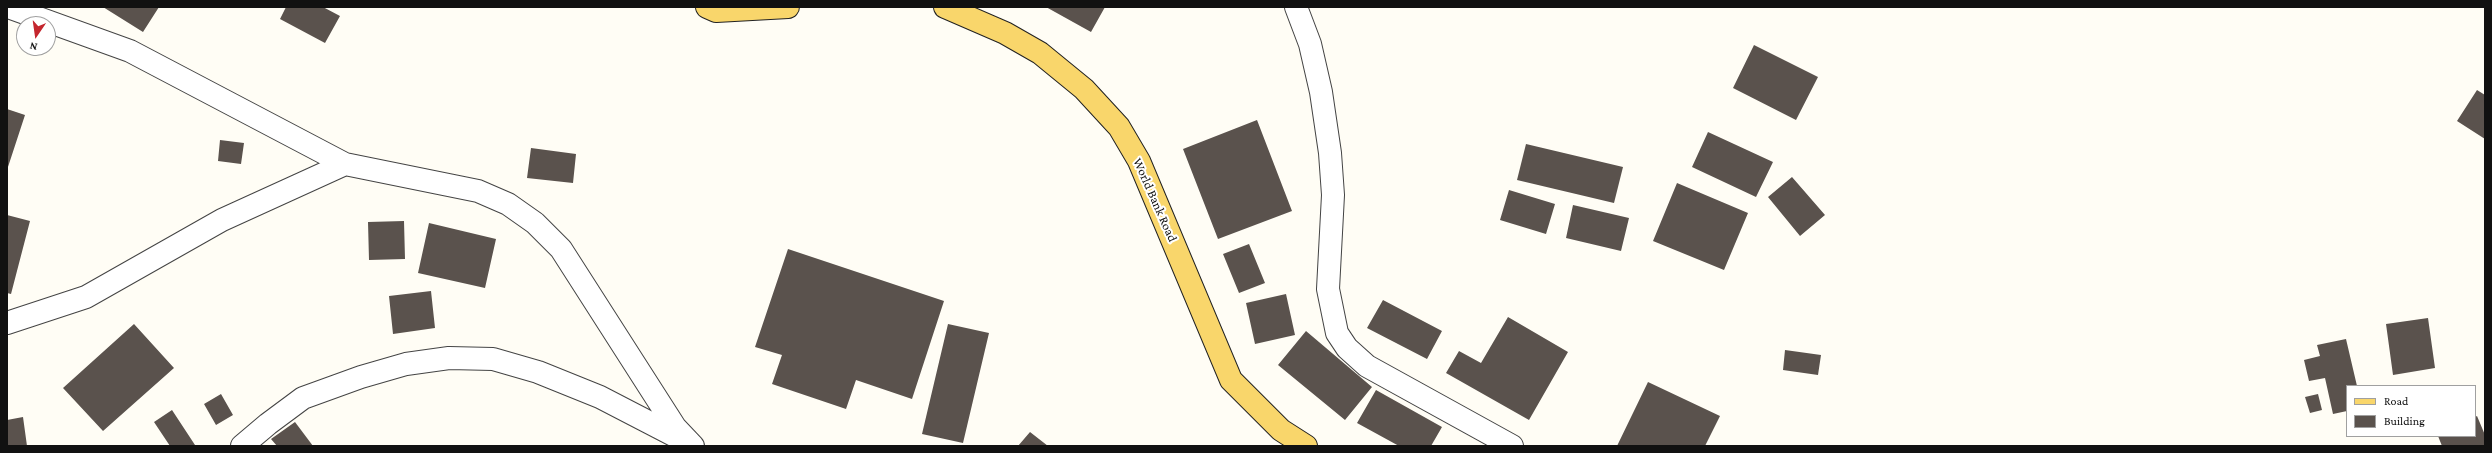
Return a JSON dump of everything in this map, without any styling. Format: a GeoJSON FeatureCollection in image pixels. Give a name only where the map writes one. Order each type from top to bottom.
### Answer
{"type":"FeatureCollection","features":[{"type":"Feature","properties":{"kind":"main road"},"geometry":{"type":"LineString","coordinates":[[707,7],[716,11],[788,7]]}},
{"type":"Feature","properties":{"kind":"main road","name":"World Bank Road"},"geometry":{"type":"LineString","coordinates":[[945,7],[1005,33],[1040,53],[1084,89],[1119,127],[1139,161],[1231,380],[1281,430],[1306,446]]}},
{"type":"Feature","properties":{"kind":"street"},"geometry":{"type":"LineString","coordinates":[[8,7],[130,51],[345,164],[478,191],[508,204],[535,223],[561,249],[675,426],[690,444]]}},
{"type":"Feature","properties":{"kind":"street"},"geometry":{"type":"LineString","coordinates":[[1296,7],[1312,51],[1321,92],[1330,153],[1332,195],[1328,289],[1337,333],[1347,348],[1367,366],[1512,446]]}},
{"type":"Feature","properties":{"kind":"street"},"geometry":{"type":"LineString","coordinates":[[7,323],[86,297],[222,220],[345,164]]}},
{"type":"Feature","properties":{"kind":"street"},"geometry":{"type":"LineString","coordinates":[[242,446],[268,424],[303,398],[406,364],[449,358],[493,359],[538,372],[600,397],[690,444]]}},
{"type":"Feature","properties":{"kind":"building"},"geometry":{"type":"Polygon","coordinates":[[[103,7],[159,7],[143,32],[103,7]]]}},
{"type":"Feature","properties":{"kind":"building"},"geometry":{"type":"Polygon","coordinates":[[[286,7],[323,7],[340,16],[325,43],[280,19],[286,7]]]}},
{"type":"Feature","properties":{"kind":"building"},"geometry":{"type":"Polygon","coordinates":[[[1046,7],[1105,7],[1091,32],[1046,7]]]}},
{"type":"Feature","properties":{"kind":"building"},"geometry":{"type":"Polygon","coordinates":[[[1754,45],[1818,77],[1796,120],[1733,88],[1754,45]]]}},
{"type":"Feature","properties":{"kind":"building"},"geometry":{"type":"Polygon","coordinates":[[[2477,90],[2485,95],[2485,139],[2457,121],[2477,90]]]}},
{"type":"Feature","properties":{"kind":"building"},"geometry":{"type":"Polygon","coordinates":[[[7,109],[25,115],[7,170],[7,109]]]}},
{"type":"Feature","properties":{"kind":"building"},"geometry":{"type":"Polygon","coordinates":[[[1257,120],[1292,211],[1218,239],[1183,149],[1257,120]]]}},
{"type":"Feature","properties":{"kind":"building"},"geometry":{"type":"Polygon","coordinates":[[[1708,132],[1773,162],[1756,197],[1692,167],[1708,132]]]}},
{"type":"Feature","properties":{"kind":"building"},"geometry":{"type":"Polygon","coordinates":[[[220,140],[244,143],[241,164],[218,161],[220,140]]]}},
{"type":"Feature","properties":{"kind":"building"},"geometry":{"type":"Polygon","coordinates":[[[1526,144],[1623,167],[1614,203],[1517,180],[1526,144]]]}},
{"type":"Feature","properties":{"kind":"building"},"geometry":{"type":"Polygon","coordinates":[[[531,148],[576,154],[573,183],[527,178],[531,148]]]}},
{"type":"Feature","properties":{"kind":"building"},"geometry":{"type":"Polygon","coordinates":[[[1792,177],[1825,215],[1800,236],[1768,197],[1792,177]]]}},
{"type":"Feature","properties":{"kind":"building"},"geometry":{"type":"Polygon","coordinates":[[[1677,183],[1748,213],[1724,270],[1653,241],[1677,183]]]}},
{"type":"Feature","properties":{"kind":"building"},"geometry":{"type":"Polygon","coordinates":[[[1509,190],[1555,204],[1546,234],[1500,220],[1509,190]]]}},
{"type":"Feature","properties":{"kind":"building"},"geometry":{"type":"Polygon","coordinates":[[[1573,205],[1629,218],[1621,251],[1566,238],[1573,205]]]}},
{"type":"Feature","properties":{"kind":"building"},"geometry":{"type":"Polygon","coordinates":[[[7,215],[30,221],[11,294],[7,293],[7,215]]]}},
{"type":"Feature","properties":{"kind":"building"},"geometry":{"type":"Polygon","coordinates":[[[404,221],[405,259],[369,260],[368,222],[404,221]]]}},
{"type":"Feature","properties":{"kind":"building"},"geometry":{"type":"Polygon","coordinates":[[[429,223],[496,239],[485,288],[418,273],[429,223]]]}},
{"type":"Feature","properties":{"kind":"building"},"geometry":{"type":"Polygon","coordinates":[[[1249,244],[1265,283],[1239,293],[1223,254],[1249,244]]]}},
{"type":"Feature","properties":{"kind":"building"},"geometry":{"type":"Polygon","coordinates":[[[788,249],[944,301],[912,399],[856,380],[846,409],[772,384],[782,355],[755,347],[788,249]]]}},
{"type":"Feature","properties":{"kind":"building"},"geometry":{"type":"Polygon","coordinates":[[[431,291],[435,328],[393,334],[389,296],[431,291]]]}},
{"type":"Feature","properties":{"kind":"building"},"geometry":{"type":"Polygon","coordinates":[[[1286,294],[1295,335],[1255,344],[1246,303],[1286,294]]]}},
{"type":"Feature","properties":{"kind":"building"},"geometry":{"type":"Polygon","coordinates":[[[1383,300],[1442,331],[1427,359],[1367,328],[1383,300]]]}},
{"type":"Feature","properties":{"kind":"building"},"geometry":{"type":"Polygon","coordinates":[[[1508,317],[1568,352],[1529,420],[1446,373],[1459,351],[1481,363],[1508,317]]]}},
{"type":"Feature","properties":{"kind":"building"},"geometry":{"type":"Polygon","coordinates":[[[2428,318],[2435,368],[2393,375],[2386,324],[2428,318]]]}},
{"type":"Feature","properties":{"kind":"building"},"geometry":{"type":"Polygon","coordinates":[[[134,324],[174,368],[103,431],[63,388],[134,324]]]}},
{"type":"Feature","properties":{"kind":"building"},"geometry":{"type":"Polygon","coordinates":[[[948,324],[989,333],[963,443],[922,434],[948,324]]]}},
{"type":"Feature","properties":{"kind":"building"},"geometry":{"type":"Polygon","coordinates":[[[1306,331],[1372,387],[1345,420],[1278,365],[1306,331]]]}},
{"type":"Feature","properties":{"kind":"building"},"geometry":{"type":"Polygon","coordinates":[[[2346,339],[2357,385],[2346,385],[2346,411],[2333,414],[2325,378],[2309,381],[2304,360],[2320,356],[2317,345],[2346,339]]]}},
{"type":"Feature","properties":{"kind":"building"},"geometry":{"type":"Polygon","coordinates":[[[1785,350],[1821,355],[1818,375],[1783,370],[1785,350]]]}},
{"type":"Feature","properties":{"kind":"building"},"geometry":{"type":"Polygon","coordinates":[[[1648,382],[1720,416],[1705,446],[1617,446],[1648,382]]]}},
{"type":"Feature","properties":{"kind":"building"},"geometry":{"type":"Polygon","coordinates":[[[1376,390],[1442,427],[1431,446],[1399,446],[1357,423],[1376,390]]]}},
{"type":"Feature","properties":{"kind":"building"},"geometry":{"type":"Polygon","coordinates":[[[221,394],[233,415],[216,425],[204,404],[221,394]]]}},
{"type":"Feature","properties":{"kind":"building"},"geometry":{"type":"Polygon","coordinates":[[[2318,394],[2322,410],[2310,413],[2305,397],[2318,394]]]}},
{"type":"Feature","properties":{"kind":"building"},"geometry":{"type":"Polygon","coordinates":[[[172,410],[195,445],[194,446],[170,446],[154,422],[172,410]]]}},
{"type":"Feature","properties":{"kind":"building"},"geometry":{"type":"Polygon","coordinates":[[[2476,416],[2485,435],[2485,446],[2442,446],[2438,437],[2476,437],[2476,416]]]}},
{"type":"Feature","properties":{"kind":"building"},"geometry":{"type":"Polygon","coordinates":[[[23,417],[27,446],[7,446],[7,420],[23,417]]]}},
{"type":"Feature","properties":{"kind":"building"},"geometry":{"type":"Polygon","coordinates":[[[295,422],[313,446],[277,446],[271,439],[295,422]]]}},
{"type":"Feature","properties":{"kind":"building"},"geometry":{"type":"Polygon","coordinates":[[[1030,432],[1048,446],[1018,446],[1030,432]]]}}]}
